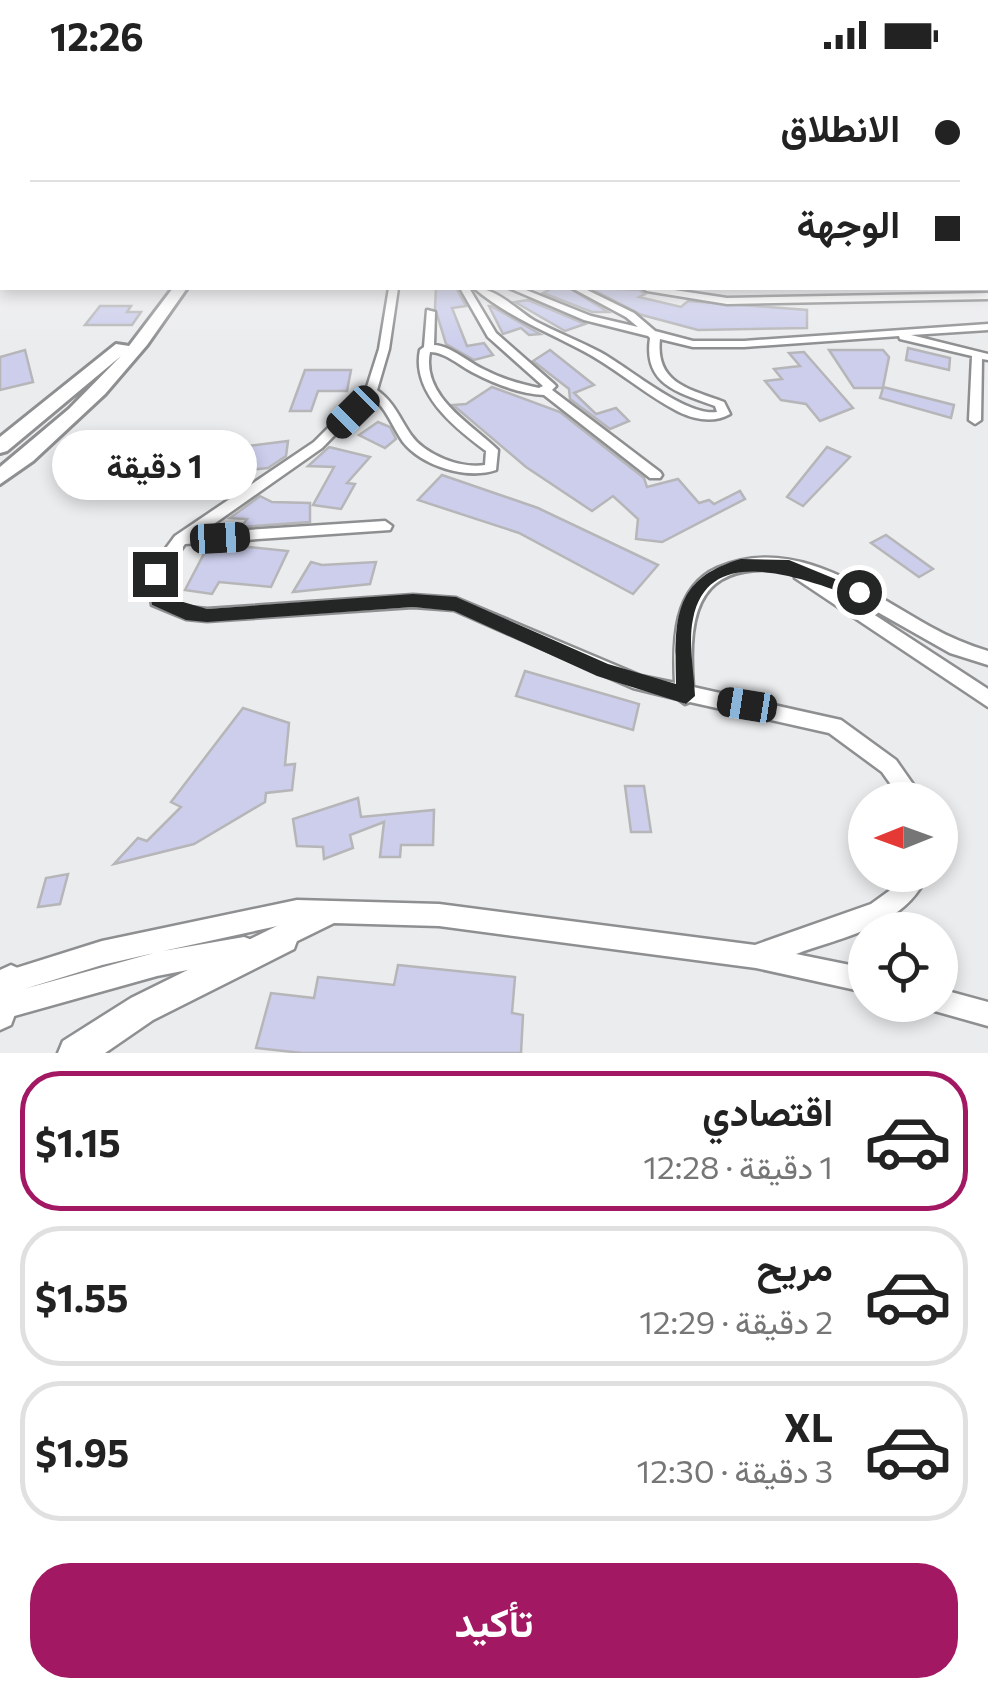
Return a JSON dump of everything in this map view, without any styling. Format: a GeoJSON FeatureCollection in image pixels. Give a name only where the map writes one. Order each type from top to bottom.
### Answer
{"type":"FeatureCollection","features":[{"type":"Feature","properties":{"kind":"highway"},"geometry":{"type":"LineString","coordinates":[[0,462],[64,411],[122,348],[162,290]]}},
{"type":"Feature","properties":{"kind":"highway"},"geometry":{"type":"LineString","coordinates":[[0,477],[69,420],[124,367],[179,290]]}},
{"type":"Feature","properties":{"kind":"highway"},"geometry":{"type":"LineString","coordinates":[[0,447],[122,348]]}},
{"type":"Feature","properties":{"kind":"main road"},"geometry":{"type":"LineString","coordinates":[[75,1053],[142,1009],[283,938]]}},
{"type":"Feature","properties":{"kind":"street"},"geometry":{"type":"LineString","coordinates":[[393,290],[384,349],[371,391],[318,444],[180,540],[164,557],[153,587],[158,600],[186,613],[234,615],[413,600],[456,604],[604,671],[686,696],[834,726],[889,766],[901,782]]}},
{"type":"Feature","properties":{"kind":"street"},"geometry":{"type":"LineString","coordinates":[[466,290],[492,336],[548,383],[547,391]]}},
{"type":"Feature","properties":{"kind":"street"},"geometry":{"type":"LineString","coordinates":[[482,290],[532,323],[598,354],[683,409],[713,418],[724,414],[720,404],[662,379],[652,361],[656,337]]}},
{"type":"Feature","properties":{"kind":"street"},"geometry":{"type":"LineString","coordinates":[[519,290],[574,313],[656,337],[723,345],[988,328]]}},
{"type":"Feature","properties":{"kind":"street"},"geometry":{"type":"LineString","coordinates":[[580,290],[630,315],[656,337]]}},
{"type":"Feature","properties":{"kind":"street"},"geometry":{"type":"LineString","coordinates":[[659,290],[726,301],[988,296]]}},
{"type":"Feature","properties":{"kind":"street"},"geometry":{"type":"LineString","coordinates":[[371,391],[396,413],[410,444],[461,469],[487,470],[494,462],[492,450],[446,409],[425,377],[421,358],[428,348],[430,312]]}},
{"type":"Feature","properties":{"kind":"street"},"geometry":{"type":"LineString","coordinates":[[886,333],[982,355],[975,420]]}},
{"type":"Feature","properties":{"kind":"street"},"geometry":{"type":"LineString","coordinates":[[428,348],[439,348],[465,368],[490,378],[547,391],[655,475]]}},
{"type":"Feature","properties":{"kind":"street"},"geometry":{"type":"LineString","coordinates":[[180,540],[385,526]]}},
{"type":"Feature","properties":{"kind":"street"},"geometry":{"type":"LineString","coordinates":[[686,696],[684,618],[699,589],[721,571],[741,566],[789,566],[834,579],[961,650],[988,658]]}},
{"type":"Feature","properties":{"kind":"street"},"geometry":{"type":"LineString","coordinates":[[789,566],[988,698]]}},
{"type":"Feature","properties":{"kind":"street"},"geometry":{"type":"LineString","coordinates":[[755,957],[878,913],[899,892]]}},
{"type":"Feature","properties":{"kind":"street"},"geometry":{"type":"LineString","coordinates":[[3,999],[102,952],[297,910],[439,915],[755,957],[848,976]]}},
{"type":"Feature","properties":{"kind":"street"},"geometry":{"type":"LineString","coordinates":[[3,999],[283,938],[331,913]]}},
{"type":"Feature","properties":{"kind":"street"},"geometry":{"type":"LineString","coordinates":[[958,1006],[988,1014]]}},
{"type":"Feature","properties":{"kind":"building"},"geometry":{"type":"Polygon","coordinates":[[[436,290],[457,290],[466,306],[452,308],[467,346],[484,343],[493,355],[474,360],[446,344],[435,308],[436,290]]]}},
{"type":"Feature","properties":{"kind":"building"},"geometry":{"type":"Polygon","coordinates":[[[572,290],[608,312],[592,312],[543,293],[572,290]]]}},
{"type":"Feature","properties":{"kind":"building"},"geometry":{"type":"Polygon","coordinates":[[[594,290],[639,290],[645,294],[639,297],[681,307],[688,301],[807,310],[807,328],[698,330],[642,315],[594,290]]]}},
{"type":"Feature","properties":{"kind":"building"},"geometry":{"type":"Polygon","coordinates":[[[528,300],[585,324],[565,331],[515,302],[528,300]]]}},
{"type":"Feature","properties":{"kind":"building"},"geometry":{"type":"Polygon","coordinates":[[[100,306],[131,306],[127,312],[141,312],[132,325],[85,325],[100,306]]]}},
{"type":"Feature","properties":{"kind":"building"},"geometry":{"type":"Polygon","coordinates":[[[489,306],[540,334],[529,335],[521,328],[503,334],[489,306]]]}},
{"type":"Feature","properties":{"kind":"building"},"geometry":{"type":"Polygon","coordinates":[[[908,348],[950,358],[949,370],[906,360],[908,348]]]}},
{"type":"Feature","properties":{"kind":"building"},"geometry":{"type":"Polygon","coordinates":[[[25,350],[33,382],[0,390],[0,357],[25,350]]]}},
{"type":"Feature","properties":{"kind":"building"},"geometry":{"type":"Polygon","coordinates":[[[550,350],[594,385],[574,393],[596,414],[616,408],[629,421],[610,429],[570,399],[569,389],[533,361],[550,350]]]}},
{"type":"Feature","properties":{"kind":"building"},"geometry":{"type":"Polygon","coordinates":[[[829,350],[883,350],[889,357],[883,387],[954,405],[951,418],[880,398],[883,388],[854,388],[829,350]]]}},
{"type":"Feature","properties":{"kind":"building"},"geometry":{"type":"Polygon","coordinates":[[[804,352],[853,408],[820,421],[806,404],[781,400],[765,381],[782,379],[774,369],[800,366],[789,353],[804,352]]]}},
{"type":"Feature","properties":{"kind":"building"},"geometry":{"type":"Polygon","coordinates":[[[305,370],[351,370],[347,391],[318,391],[311,411],[290,411],[305,370]]]}},
{"type":"Feature","properties":{"kind":"building"},"geometry":{"type":"Polygon","coordinates":[[[492,387],[560,412],[644,478],[647,487],[678,479],[699,503],[709,500],[714,504],[740,491],[745,499],[662,542],[636,539],[638,519],[613,496],[592,511],[526,467],[453,405],[466,404],[492,387]]]}},
{"type":"Feature","properties":{"kind":"building"},"geometry":{"type":"Polygon","coordinates":[[[378,422],[390,427],[396,439],[385,448],[359,435],[378,422]]]}},
{"type":"Feature","properties":{"kind":"building"},"geometry":{"type":"Polygon","coordinates":[[[288,441],[286,456],[268,468],[249,470],[246,483],[192,489],[197,466],[207,451],[288,441]]]}},
{"type":"Feature","properties":{"kind":"building"},"geometry":{"type":"Polygon","coordinates":[[[329,447],[370,457],[347,483],[355,484],[341,509],[313,505],[334,467],[308,466],[329,447]]]}},
{"type":"Feature","properties":{"kind":"building"},"geometry":{"type":"Polygon","coordinates":[[[827,447],[850,457],[803,506],[787,497],[827,447]]]}},
{"type":"Feature","properties":{"kind":"building"},"geometry":{"type":"Polygon","coordinates":[[[442,475],[538,508],[658,565],[633,594],[519,533],[418,500],[442,475]]]}},
{"type":"Feature","properties":{"kind":"building"},"geometry":{"type":"Polygon","coordinates":[[[260,496],[272,502],[310,503],[310,522],[241,527],[247,519],[230,518],[260,496]]]}},
{"type":"Feature","properties":{"kind":"building"},"geometry":{"type":"Polygon","coordinates":[[[886,535],[933,569],[919,577],[871,543],[886,535]]]}},
{"type":"Feature","properties":{"kind":"building"},"geometry":{"type":"Polygon","coordinates":[[[208,546],[288,551],[271,587],[219,582],[212,594],[185,590],[208,546]]]}},
{"type":"Feature","properties":{"kind":"building"},"geometry":{"type":"Polygon","coordinates":[[[311,562],[376,562],[370,584],[293,592],[311,562]]]}},
{"type":"Feature","properties":{"kind":"building"},"geometry":{"type":"Polygon","coordinates":[[[525,671],[639,704],[633,730],[516,696],[525,671]]]}},
{"type":"Feature","properties":{"kind":"building"},"geometry":{"type":"Polygon","coordinates":[[[243,708],[289,723],[285,765],[295,764],[292,790],[266,793],[265,802],[194,844],[114,864],[138,838],[147,841],[181,807],[171,802],[243,708]]]}},
{"type":"Feature","properties":{"kind":"building"},"geometry":{"type":"Polygon","coordinates":[[[625,786],[644,786],[651,832],[631,832],[625,786]]]}},
{"type":"Feature","properties":{"kind":"building"},"geometry":{"type":"Polygon","coordinates":[[[358,798],[361,817],[434,810],[433,845],[401,845],[400,857],[380,857],[384,822],[350,835],[353,848],[324,859],[323,847],[297,846],[293,819],[358,798]]]}},
{"type":"Feature","properties":{"kind":"building"},"geometry":{"type":"Polygon","coordinates":[[[68,874],[60,904],[38,907],[46,878],[68,874]]]}},
{"type":"Feature","properties":{"kind":"building"},"geometry":{"type":"Polygon","coordinates":[[[398,965],[515,977],[512,1013],[523,1015],[521,1053],[302,1053],[256,1048],[271,993],[314,998],[318,977],[394,985],[398,965]]]}},
{"type":"Feature","properties":{"kind":"route"},"geometry":{"type":"LineString","coordinates":[[155,574],[153,587],[158,600],[186,613],[207,616],[413,600],[456,604],[604,671],[686,696],[684,618],[699,589],[721,571],[766,564],[789,566],[834,579],[859,592]]}}]}
